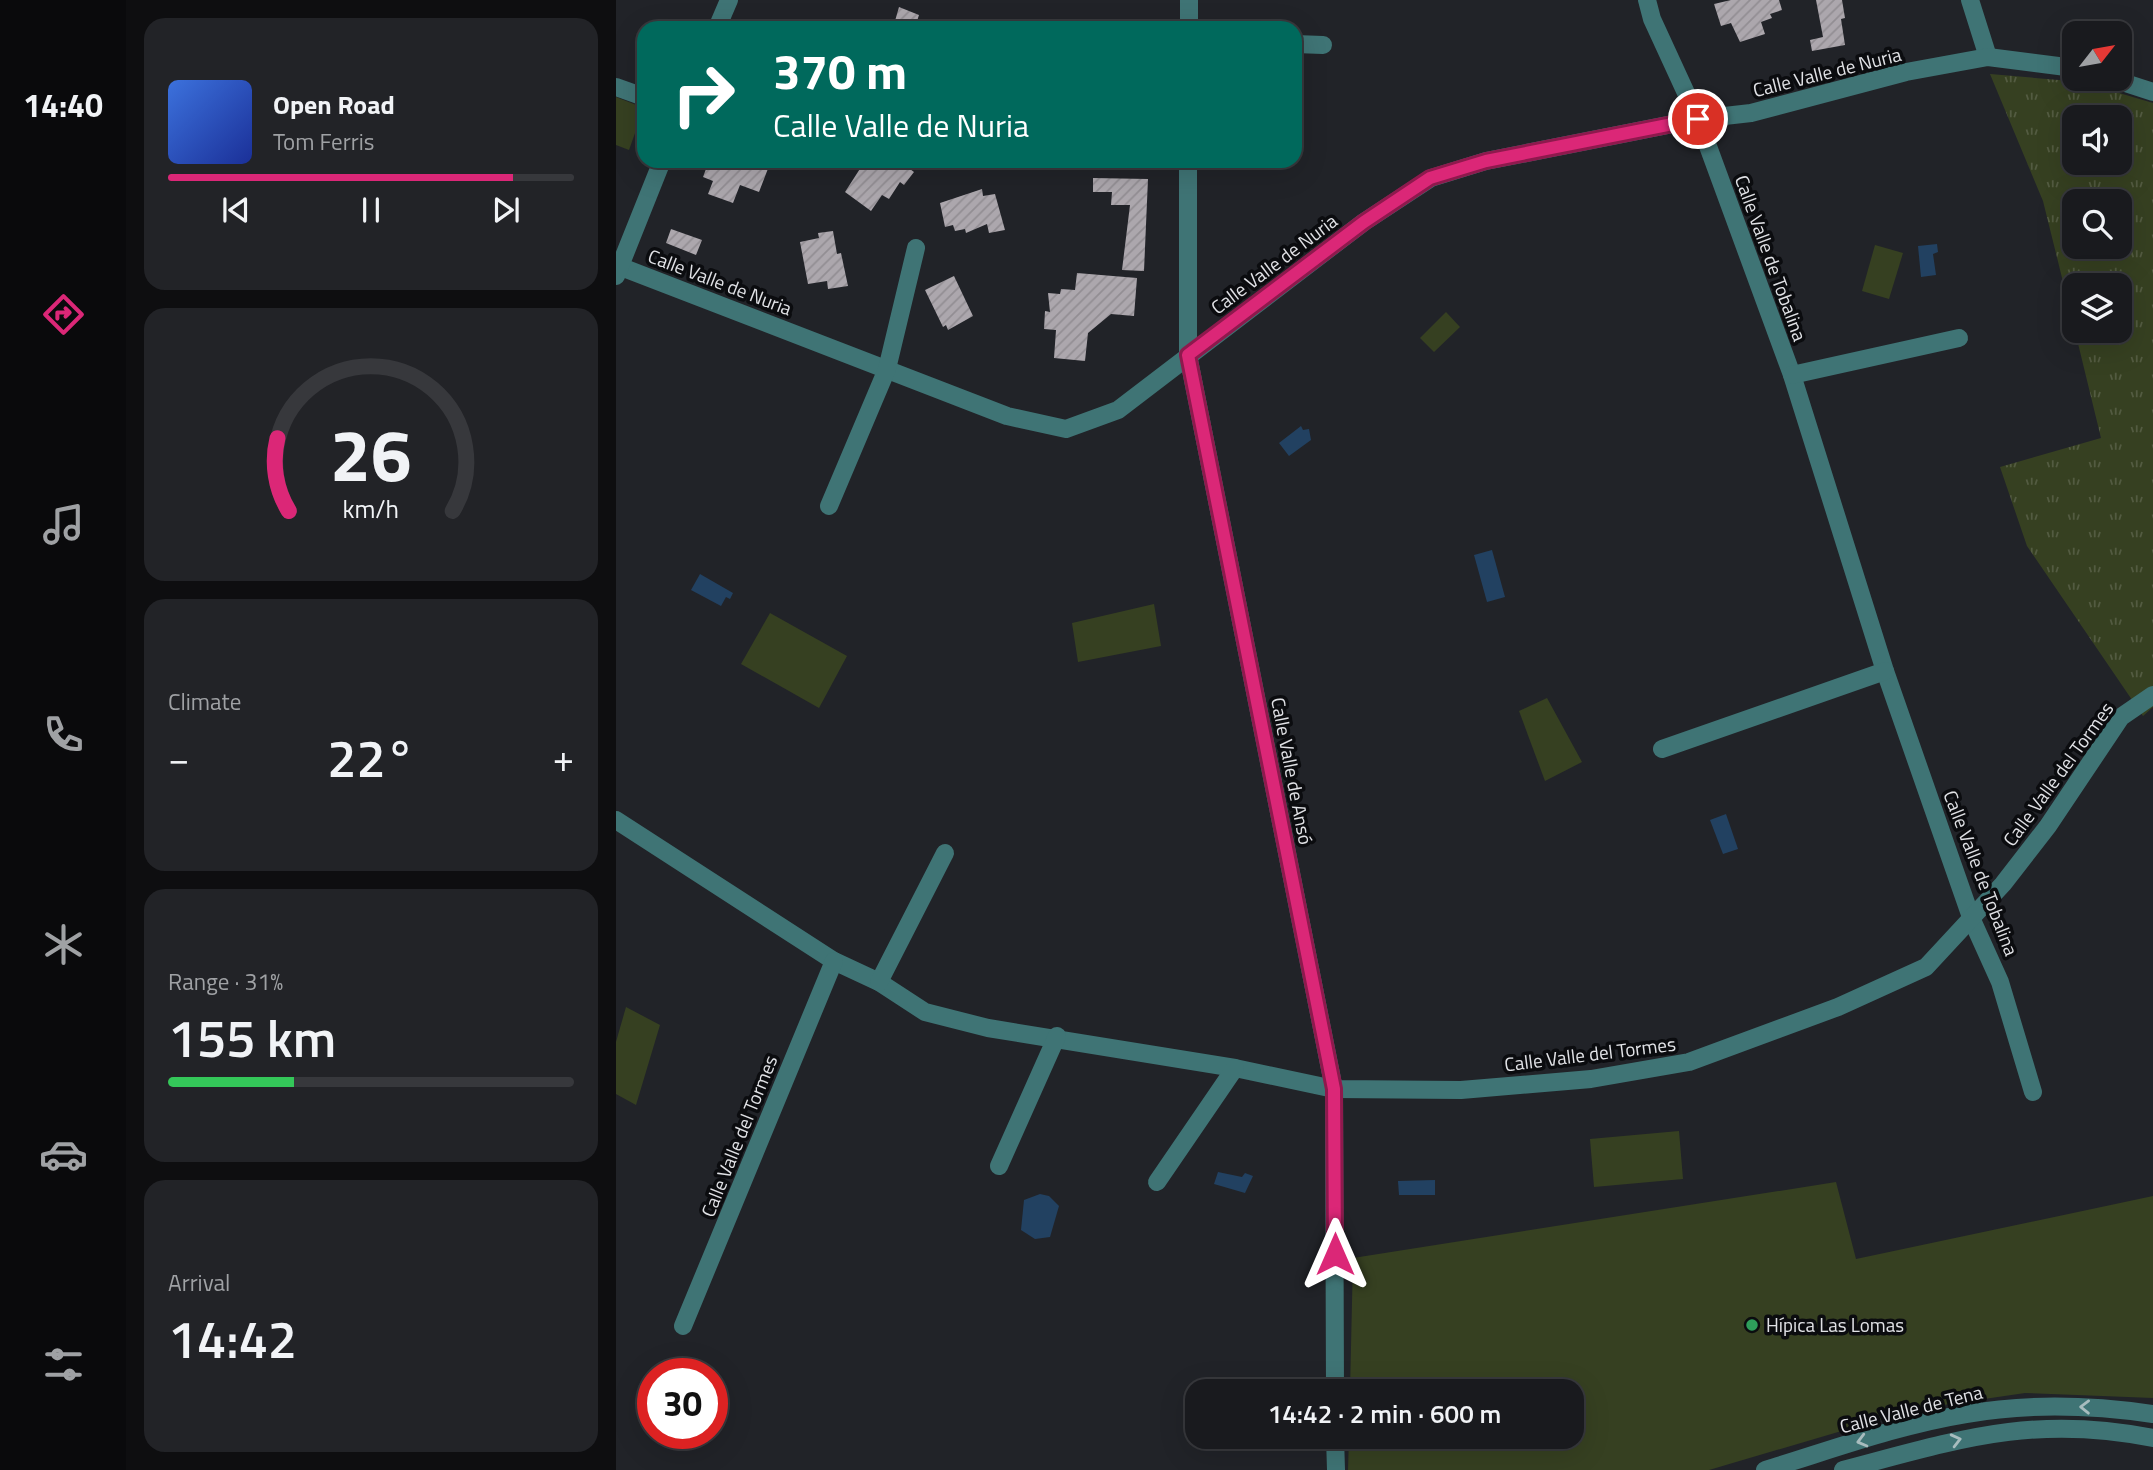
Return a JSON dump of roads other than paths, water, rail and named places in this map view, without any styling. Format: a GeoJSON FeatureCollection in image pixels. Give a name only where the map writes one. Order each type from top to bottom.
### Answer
{"type":"FeatureCollection","features":[{"type":"Feature","properties":{"kind":"street"},"geometry":{"type":"LineString","coordinates":[[720,21],[729,0]]}},
{"type":"Feature","properties":{"kind":"street"},"geometry":{"type":"LineString","coordinates":[[1188,21],[1189,0]]}},
{"type":"Feature","properties":{"kind":"street","name":"Calle Valle de Tobalina"},"geometry":{"type":"LineString","coordinates":[[1647,0],[1652,19],[1698,119],[1792,374],[1885,671],[1972,920],[2000,982],[2033,1092]]}},
{"type":"Feature","properties":{"kind":"street"},"geometry":{"type":"LineString","coordinates":[[1970,0],[1988,57]]}},
{"type":"Feature","properties":{"kind":"street"},"geometry":{"type":"LineString","coordinates":[[1302,44],[1323,45]]}},
{"type":"Feature","properties":{"kind":"street","name":"Calle Valle de Nuria"},"geometry":{"type":"LineString","coordinates":[[618,269],[1007,416],[1066,429],[1118,410],[1364,222],[1430,178],[1486,161],[1698,119],[1751,113],[1906,72],[1988,57],[2062,66]]}},
{"type":"Feature","properties":{"kind":"street"},"geometry":{"type":"LineString","coordinates":[[2132,85],[2153,92]]}},
{"type":"Feature","properties":{"kind":"street"},"geometry":{"type":"LineString","coordinates":[[616,88],[637,95]]}},
{"type":"Feature","properties":{"kind":"street"},"geometry":{"type":"LineString","coordinates":[[618,269],[659,168]]}},
{"type":"Feature","properties":{"kind":"street","name":"Calle Valle de Ansó"},"geometry":{"type":"LineString","coordinates":[[1188,168],[1188,355],[1334,1089],[1335,1379]]}},
{"type":"Feature","properties":{"kind":"street"},"geometry":{"type":"LineString","coordinates":[[829,506],[887,369],[916,248]]}},
{"type":"Feature","properties":{"kind":"street"},"geometry":{"type":"LineString","coordinates":[[1792,374],[1959,338]]}},
{"type":"Feature","properties":{"kind":"street"},"geometry":{"type":"LineString","coordinates":[[1662,749],[1885,671]]}},
{"type":"Feature","properties":{"kind":"street","name":"Calle Valle del Tormes"},"geometry":{"type":"LineString","coordinates":[[616,820],[834,961],[879,982],[925,1012],[988,1028],[1056,1036],[1334,1089],[1461,1090],[1591,1079],[1689,1062],[1838,1007],[1926,967],[1972,920],[2048,826],[2121,717],[2153,695]]}},
{"type":"Feature","properties":{"kind":"street"},"geometry":{"type":"LineString","coordinates":[[879,982],[945,853]]}},
{"type":"Feature","properties":{"kind":"street","name":"Calle Valle del Tormes"},"geometry":{"type":"LineString","coordinates":[[682,1326],[834,961]]}},
{"type":"Feature","properties":{"kind":"street"},"geometry":{"type":"LineString","coordinates":[[999,1166],[1056,1036]]}},
{"type":"Feature","properties":{"kind":"street"},"geometry":{"type":"LineString","coordinates":[[1157,1182],[1235,1068]]}},
{"type":"Feature","properties":{"kind":"street"},"geometry":{"type":"LineString","coordinates":[[2116,1431],[2118,1402]]}},
{"type":"Feature","properties":{"kind":"street","name":"Calle Valle de Tena"},"geometry":{"type":"LineString","coordinates":[[1765,1470],[1964,1414],[2022,1407],[2118,1402],[2153,1414]]}},
{"type":"Feature","properties":{"kind":"street"},"geometry":{"type":"LineString","coordinates":[[1843,1470],[2004,1430],[2058,1427],[2116,1431],[2153,1438]]}},
{"type":"Feature","properties":{"kind":"street"},"geometry":{"type":"LineString","coordinates":[[1335,1449],[1336,1470]]}},
{"type":"Feature","properties":{"kind":"water"},"geometry":{"type":"Polygon","coordinates":[[[1937,244],[1938,252],[1933,254],[1936,275],[1921,277],[1918,246],[1937,244]]]}},
{"type":"Feature","properties":{"kind":"water"},"geometry":{"type":"Polygon","coordinates":[[[1301,426],[1303,430],[1309,429],[1311,440],[1289,456],[1279,443],[1301,426]]]}},
{"type":"Feature","properties":{"kind":"water"},"geometry":{"type":"Polygon","coordinates":[[[1492,550],[1505,597],[1487,602],[1474,555],[1492,550]]]}},
{"type":"Feature","properties":{"kind":"water"},"geometry":{"type":"Polygon","coordinates":[[[700,574],[733,593],[730,599],[726,597],[721,606],[691,590],[700,574]]]}},
{"type":"Feature","properties":{"kind":"water"},"geometry":{"type":"Polygon","coordinates":[[[1726,814],[1738,849],[1723,854],[1710,820],[1726,814]]]}},
{"type":"Feature","properties":{"kind":"water"},"geometry":{"type":"Polygon","coordinates":[[[1218,1172],[1242,1177],[1245,1173],[1253,1176],[1245,1193],[1214,1184],[1218,1172]]]}},
{"type":"Feature","properties":{"kind":"water"},"geometry":{"type":"Polygon","coordinates":[[[1435,1180],[1435,1195],[1399,1195],[1398,1181],[1435,1180]]]}},
{"type":"Feature","properties":{"kind":"water"},"geometry":{"type":"Polygon","coordinates":[[[1040,1194],[1049,1196],[1059,1206],[1050,1237],[1035,1239],[1021,1230],[1024,1200],[1040,1194]]]}},
{"type":"Feature","properties":{"kind":"place","name":"Hípica Las Lomas"},"geometry":{"type":"Point","coordinates":[1752,1325]}}]}
